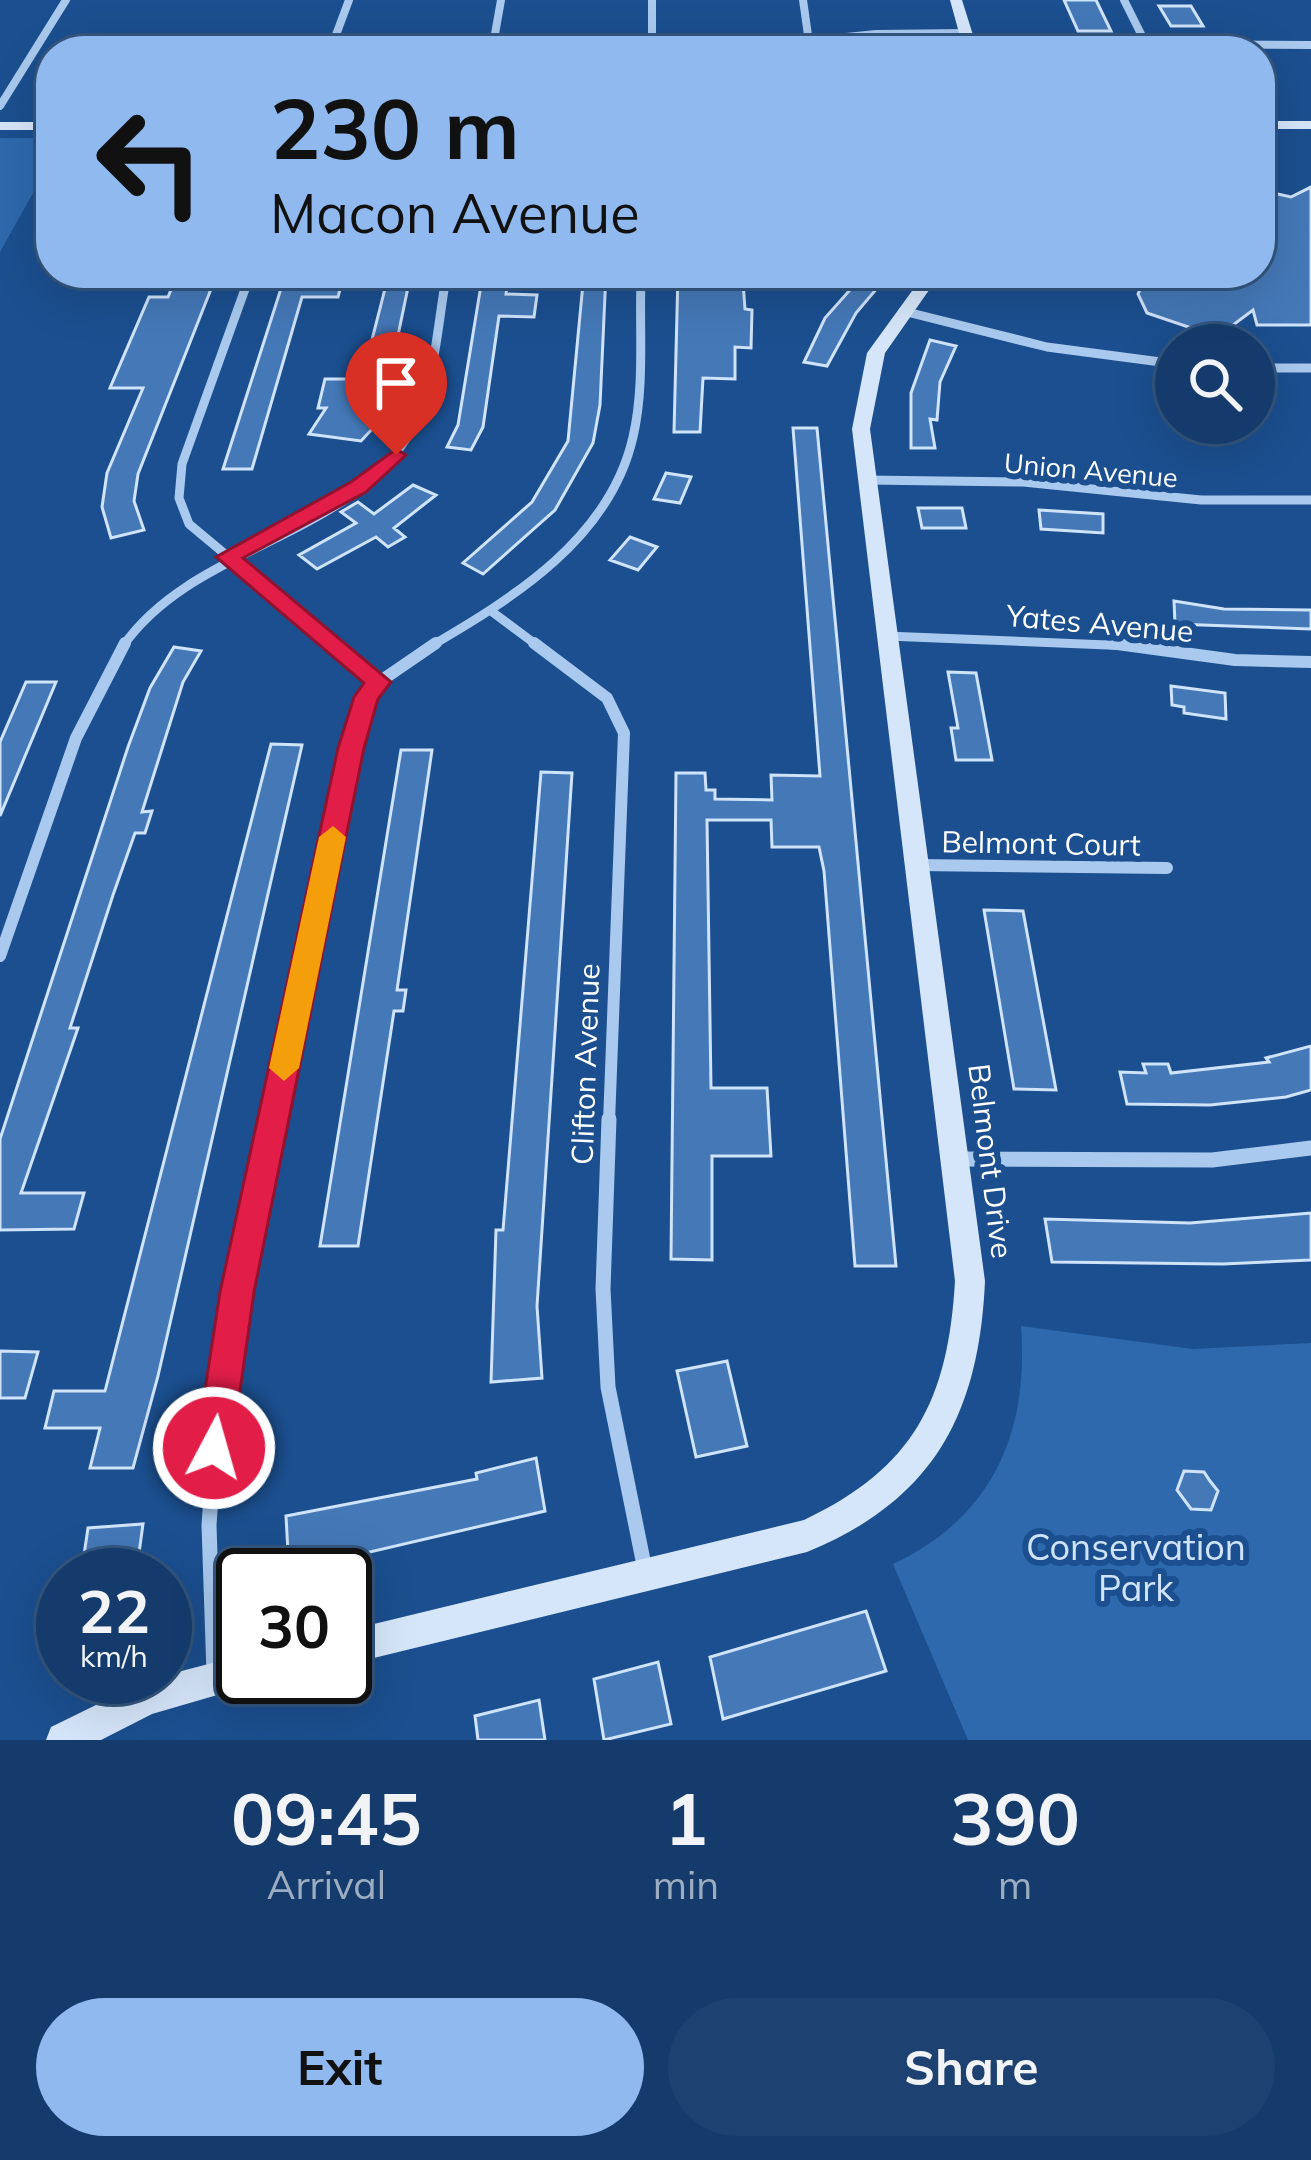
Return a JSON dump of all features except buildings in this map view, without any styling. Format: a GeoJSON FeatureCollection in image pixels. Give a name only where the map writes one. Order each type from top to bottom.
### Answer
{"type":"FeatureCollection","features":[{"type":"Feature","properties":{"kind":"street"},"geometry":{"type":"LineString","coordinates":[[44,36],[66,0]]}},
{"type":"Feature","properties":{"kind":"street"},"geometry":{"type":"LineString","coordinates":[[336,36],[349,0]]}},
{"type":"Feature","properties":{"kind":"street"},"geometry":{"type":"LineString","coordinates":[[495,36],[501,0]]}},
{"type":"Feature","properties":{"kind":"street"},"geometry":{"type":"LineString","coordinates":[[652,0],[652,36]]}},
{"type":"Feature","properties":{"kind":"street"},"geometry":{"type":"LineString","coordinates":[[803,0],[808,36]]}},
{"type":"Feature","properties":{"kind":"street"},"geometry":{"type":"LineString","coordinates":[[956,0],[968,36]]}},
{"type":"Feature","properties":{"kind":"street"},"geometry":{"type":"LineString","coordinates":[[1124,0],[1142,36]]}},
{"type":"Feature","properties":{"kind":"street"},"geometry":{"type":"LineString","coordinates":[[859,36],[967,33]]}},
{"type":"Feature","properties":{"kind":"street"},"geometry":{"type":"LineString","coordinates":[[1275,45],[1311,45]]}},
{"type":"Feature","properties":{"kind":"street"},"geometry":{"type":"LineString","coordinates":[[0,106],[36,48]]}},
{"type":"Feature","properties":{"kind":"street"},"geometry":{"type":"LineString","coordinates":[[1275,125],[1311,125]]}},
{"type":"Feature","properties":{"kind":"street"},"geometry":{"type":"LineString","coordinates":[[0,126],[36,126]]}},
{"type":"Feature","properties":{"kind":"street"},"geometry":{"type":"LineString","coordinates":[[246,288],[178,486],[189,524],[378,682]]}},
{"type":"Feature","properties":{"kind":"street"},"geometry":{"type":"LineString","coordinates":[[0,956],[104,676],[137,626],[178,588],[348,494],[396,455],[417,419],[444,288]]}},
{"type":"Feature","properties":{"kind":"street"},"geometry":{"type":"LineString","coordinates":[[216,1578],[209,1525],[217,1409],[354,733],[366,697],[378,682],[547,568],[614,491],[634,436],[640,288]]}},
{"type":"Feature","properties":{"kind":"street","name":"Belmont Drive"},"geometry":{"type":"LineString","coordinates":[[372,1642],[760,1552],[853,1518],[891,1489],[923,1451],[950,1402],[970,1328],[955,1159],[861,429],[876,352],[921,288]]}},
{"type":"Feature","properties":{"kind":"street"},"geometry":{"type":"LineString","coordinates":[[904,311],[1046,347],[1155,361]]}},
{"type":"Feature","properties":{"kind":"street"},"geometry":{"type":"LineString","coordinates":[[1275,368],[1311,368]]}},
{"type":"Feature","properties":{"kind":"street","name":"Union Avenue"},"geometry":{"type":"LineString","coordinates":[[866,480],[1054,484],[1201,500],[1311,500]]}},
{"type":"Feature","properties":{"kind":"street","name":"Clifton Avenue"},"geometry":{"type":"LineString","coordinates":[[491,610],[607,698],[623,733],[603,1311],[608,1388],[646,1578]]}},
{"type":"Feature","properties":{"kind":"street","name":"Yates Avenue"},"geometry":{"type":"LineString","coordinates":[[885,636],[1101,642],[1235,660],[1311,662]]}},
{"type":"Feature","properties":{"kind":"street","name":"Belmont Court"},"geometry":{"type":"LineString","coordinates":[[915,865],[1167,868]]}},
{"type":"Feature","properties":{"kind":"street"},"geometry":{"type":"LineString","coordinates":[[955,1159],[1212,1160],[1311,1148]]}},
{"type":"Feature","properties":{"kind":"street"},"geometry":{"type":"LineString","coordinates":[[64,1740],[147,1698],[216,1679]]}},
{"type":"Feature","properties":{"kind":"green space"},"geometry":{"type":"Polygon","coordinates":[[[0,138],[36,138],[36,188],[0,252],[0,138]]]}},
{"type":"Feature","properties":{"kind":"green space","name":"Conservation Park"},"geometry":{"type":"Polygon","coordinates":[[[1021,1326],[1193,1349],[1311,1343],[1311,1740],[968,1740],[893,1564],[928,1545],[956,1522],[998,1467],[1018,1401],[1021,1326]]]}},
{"type":"Feature","properties":{"kind":"slow traffic"},"geometry":{"type":"LineString","coordinates":[[284,1068],[333,837]]}},
{"type":"Feature","properties":{"kind":"route"},"geometry":{"type":"LineString","coordinates":[[214,1448],[237,1292],[351,748],[366,697],[378,682],[227,557],[359,487],[396,455]]}}]}
